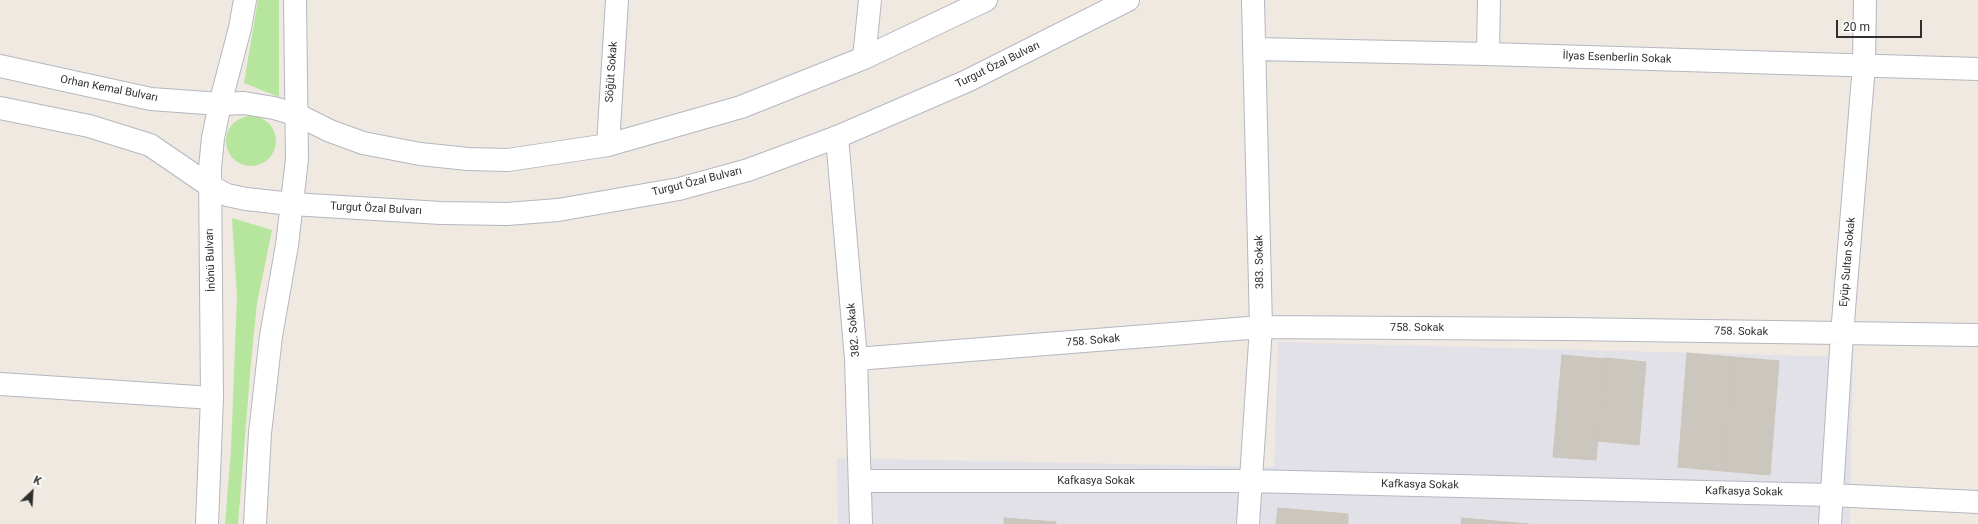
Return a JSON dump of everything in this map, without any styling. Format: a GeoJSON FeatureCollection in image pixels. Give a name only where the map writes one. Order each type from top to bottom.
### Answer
{"type":"FeatureCollection","features":[{"type":"Feature","properties":{"kind":"street","name":"İnönü Bulvarı"},"geometry":{"type":"LineString","coordinates":[[206,524],[212,398],[210,186],[213,138],[220,104],[240,28],[245,0]]}},
{"type":"Feature","properties":{"kind":"street"},"geometry":{"type":"LineString","coordinates":[[255,524],[260,433],[270,343],[298,159],[295,0]]}},
{"type":"Feature","properties":{"kind":"street","name":"Söğüt Sokak"},"geometry":{"type":"LineString","coordinates":[[608,145],[617,0]]}},
{"type":"Feature","properties":{"kind":"street"},"geometry":{"type":"LineString","coordinates":[[864,58],[870,0]]}},
{"type":"Feature","properties":{"kind":"street"},"geometry":{"type":"LineString","coordinates":[[220,104],[244,103],[274,108],[298,115],[330,131],[363,143],[420,154],[468,159],[508,160],[608,145],[741,108],[864,58],[986,0]]}},
{"type":"Feature","properties":{"kind":"street","name":"Turgut Özal Bulvarı"},"geometry":{"type":"LineString","coordinates":[[210,186],[227,195],[240,198],[292,204],[492,214],[558,210],[679,189],[748,170],[838,137],[967,80],[1128,0]]}},
{"type":"Feature","properties":{"kind":"street","name":"383. Sokak"},"geometry":{"type":"LineString","coordinates":[[1248,524],[1262,328],[1253,0]]}},
{"type":"Feature","properties":{"kind":"street"},"geometry":{"type":"LineString","coordinates":[[1488,54],[1489,0]]}},
{"type":"Feature","properties":{"kind":"street","name":"Eyüp Sultan Sokak"},"geometry":{"type":"LineString","coordinates":[[1830,524],[1842,334],[1864,65],[1865,0]]}},
{"type":"Feature","properties":{"kind":"street","name":"İlyas Esenberlin Sokak"},"geometry":{"type":"LineString","coordinates":[[1255,49],[1488,54],[1978,69]]}},
{"type":"Feature","properties":{"kind":"street","name":"Orhan Kemal Bulvarı"},"geometry":{"type":"LineString","coordinates":[[0,66],[151,99],[220,104]]}},
{"type":"Feature","properties":{"kind":"street"},"geometry":{"type":"LineString","coordinates":[[0,108],[88,126],[150,145],[210,186]]}},
{"type":"Feature","properties":{"kind":"street","name":"382. Sokak"},"geometry":{"type":"LineString","coordinates":[[838,137],[856,359],[861,481],[861,524]]}},
{"type":"Feature","properties":{"kind":"street","name":"758. Sokak"},"geometry":{"type":"LineString","coordinates":[[856,359],[1262,328],[1566,329],[1978,335]]}},
{"type":"Feature","properties":{"kind":"street"},"geometry":{"type":"LineString","coordinates":[[0,384],[212,398]]}},
{"type":"Feature","properties":{"kind":"street","name":"Kafkasya Sokak"},"geometry":{"type":"LineString","coordinates":[[861,481],[1251,481],[1831,494],[1978,502]]}},
{"type":"Feature","properties":{"kind":"shaded area"},"geometry":{"type":"Polygon","coordinates":[[[1278,342],[1853,357],[1850,524],[838,524],[837,458],[1274,467],[1278,342]]]}},
{"type":"Feature","properties":{"kind":"green space"},"geometry":{"type":"Polygon","coordinates":[[[258,0],[279,0],[279,97],[244,83],[258,0]]]}},
{"type":"Feature","properties":{"kind":"green space"},"geometry":{"type":"Polygon","coordinates":[[[251,116],[260,118],[271,127],[276,141],[274,150],[265,161],[251,166],[242,164],[231,155],[226,141],[228,132],[237,121],[251,116]]]}},
{"type":"Feature","properties":{"kind":"green space"},"geometry":{"type":"Polygon","coordinates":[[[232,218],[272,230],[257,303],[238,524],[225,524],[231,450],[237,297],[232,218]]]}},
{"type":"Feature","properties":{"kind":"building"},"geometry":{"type":"Polygon","coordinates":[[[1687,353],[1733,357],[1723,471],[1678,467],[1687,353]]]}},
{"type":"Feature","properties":{"kind":"building"},"geometry":{"type":"Polygon","coordinates":[[[1562,355],[1605,359],[1596,460],[1553,457],[1562,355]]]}},
{"type":"Feature","properties":{"kind":"building"},"geometry":{"type":"Polygon","coordinates":[[[1733,357],[1779,361],[1770,475],[1723,471],[1733,357]]]}},
{"type":"Feature","properties":{"kind":"building"},"geometry":{"type":"Polygon","coordinates":[[[1605,358],[1646,362],[1639,445],[1598,441],[1605,358]]]}},
{"type":"Feature","properties":{"kind":"building"},"geometry":{"type":"Polygon","coordinates":[[[1278,508],[1348,514],[1348,524],[1276,524],[1278,508]]]}},
{"type":"Feature","properties":{"kind":"building"},"geometry":{"type":"Polygon","coordinates":[[[1004,518],[1056,522],[1056,524],[1004,524],[1004,518]]]}},
{"type":"Feature","properties":{"kind":"building"},"geometry":{"type":"Polygon","coordinates":[[[1462,518],[1529,524],[1461,524],[1462,518]]]}}]}
